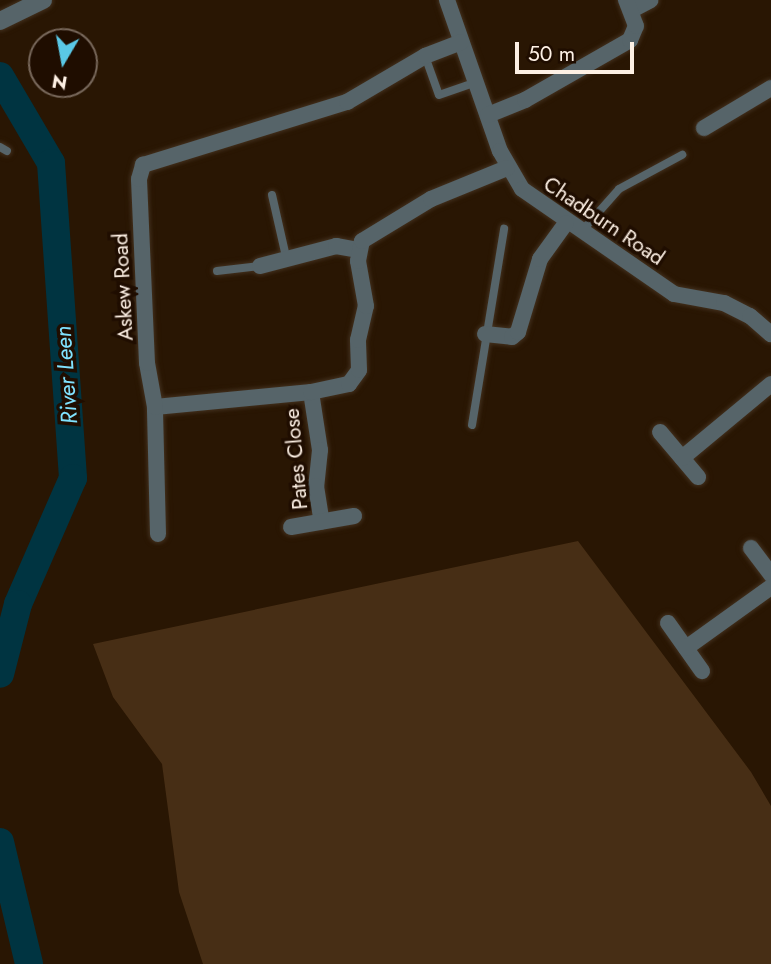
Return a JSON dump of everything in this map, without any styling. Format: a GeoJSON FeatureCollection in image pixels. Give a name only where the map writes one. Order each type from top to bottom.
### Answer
{"type":"FeatureCollection","features":[{"type":"Feature","properties":{"kind":"street"},"geometry":{"type":"LineString","coordinates":[[0,21],[43,0]]}},
{"type":"Feature","properties":{"kind":"street","name":"Chadburn Road"},"geometry":{"type":"LineString","coordinates":[[447,0],[507,168],[522,190],[580,233],[674,293],[724,303],[750,316],[771,334]]}},
{"type":"Feature","properties":{"kind":"street"},"geometry":{"type":"LineString","coordinates":[[488,115],[525,100],[629,40],[636,26],[629,5],[651,0]]}},
{"type":"Feature","properties":{"kind":"street"},"geometry":{"type":"LineString","coordinates":[[425,55],[461,42]]}},
{"type":"Feature","properties":{"kind":"street","name":"Askew Road"},"geometry":{"type":"LineString","coordinates":[[158,534],[155,407],[147,351],[139,179],[143,165],[346,102],[425,55]]}},
{"type":"Feature","properties":{"kind":"street"},"geometry":{"type":"LineString","coordinates":[[704,128],[771,88]]}},
{"type":"Feature","properties":{"kind":"street"},"geometry":{"type":"LineString","coordinates":[[721,117],[730,132]]}},
{"type":"Feature","properties":{"kind":"street"},"geometry":{"type":"LineString","coordinates":[[358,250],[373,233],[407,218],[431,199],[507,168]]}},
{"type":"Feature","properties":{"kind":"street"},"geometry":{"type":"LineString","coordinates":[[485,334],[512,337],[518,332],[540,258],[566,223]]}},
{"type":"Feature","properties":{"kind":"street"},"geometry":{"type":"LineString","coordinates":[[260,266],[336,246],[358,250]]}},
{"type":"Feature","properties":{"kind":"street"},"geometry":{"type":"LineString","coordinates":[[155,407],[311,392],[349,384],[359,370],[358,340],[367,293],[358,250]]}},
{"type":"Feature","properties":{"kind":"street"},"geometry":{"type":"LineString","coordinates":[[682,458],[771,384]]}},
{"type":"Feature","properties":{"kind":"street","name":"Pates Close"},"geometry":{"type":"LineString","coordinates":[[311,392],[320,450],[316,486],[322,522]]}},
{"type":"Feature","properties":{"kind":"street"},"geometry":{"type":"LineString","coordinates":[[660,432],[698,477]]}},
{"type":"Feature","properties":{"kind":"street"},"geometry":{"type":"LineString","coordinates":[[291,527],[354,516]]}},
{"type":"Feature","properties":{"kind":"street"},"geometry":{"type":"LineString","coordinates":[[751,548],[771,575]]}},
{"type":"Feature","properties":{"kind":"street"},"geometry":{"type":"LineString","coordinates":[[686,648],[771,587]]}},
{"type":"Feature","properties":{"kind":"street"},"geometry":{"type":"LineString","coordinates":[[668,623],[702,671]]}},
{"type":"Feature","properties":{"kind":"lane"},"geometry":{"type":"LineString","coordinates":[[425,55],[439,95],[476,82]]}},
{"type":"Feature","properties":{"kind":"lane"},"geometry":{"type":"LineString","coordinates":[[580,233],[619,188],[682,155]]}},
{"type":"Feature","properties":{"kind":"lane"},"geometry":{"type":"LineString","coordinates":[[272,195],[287,261]]}},
{"type":"Feature","properties":{"kind":"lane"},"geometry":{"type":"LineString","coordinates":[[472,425],[504,229]]}},
{"type":"Feature","properties":{"kind":"lane"},"geometry":{"type":"LineString","coordinates":[[217,271],[260,266]]}},
{"type":"Feature","properties":{"kind":"shaded area"},"geometry":{"type":"Polygon","coordinates":[[[578,541],[751,772],[771,806],[771,964],[203,964],[179,892],[162,764],[113,697],[93,644],[578,541]]]}},
{"type":"Feature","properties":{"kind":"waterway","name":"River Leen"},"geometry":{"type":"LineString","coordinates":[[0,76],[51,163],[73,478],[18,604],[0,674]]}},
{"type":"Feature","properties":{"kind":"waterway","name":"River Leen"},"geometry":{"type":"LineString","coordinates":[[0,842],[29,964]]}}]}
